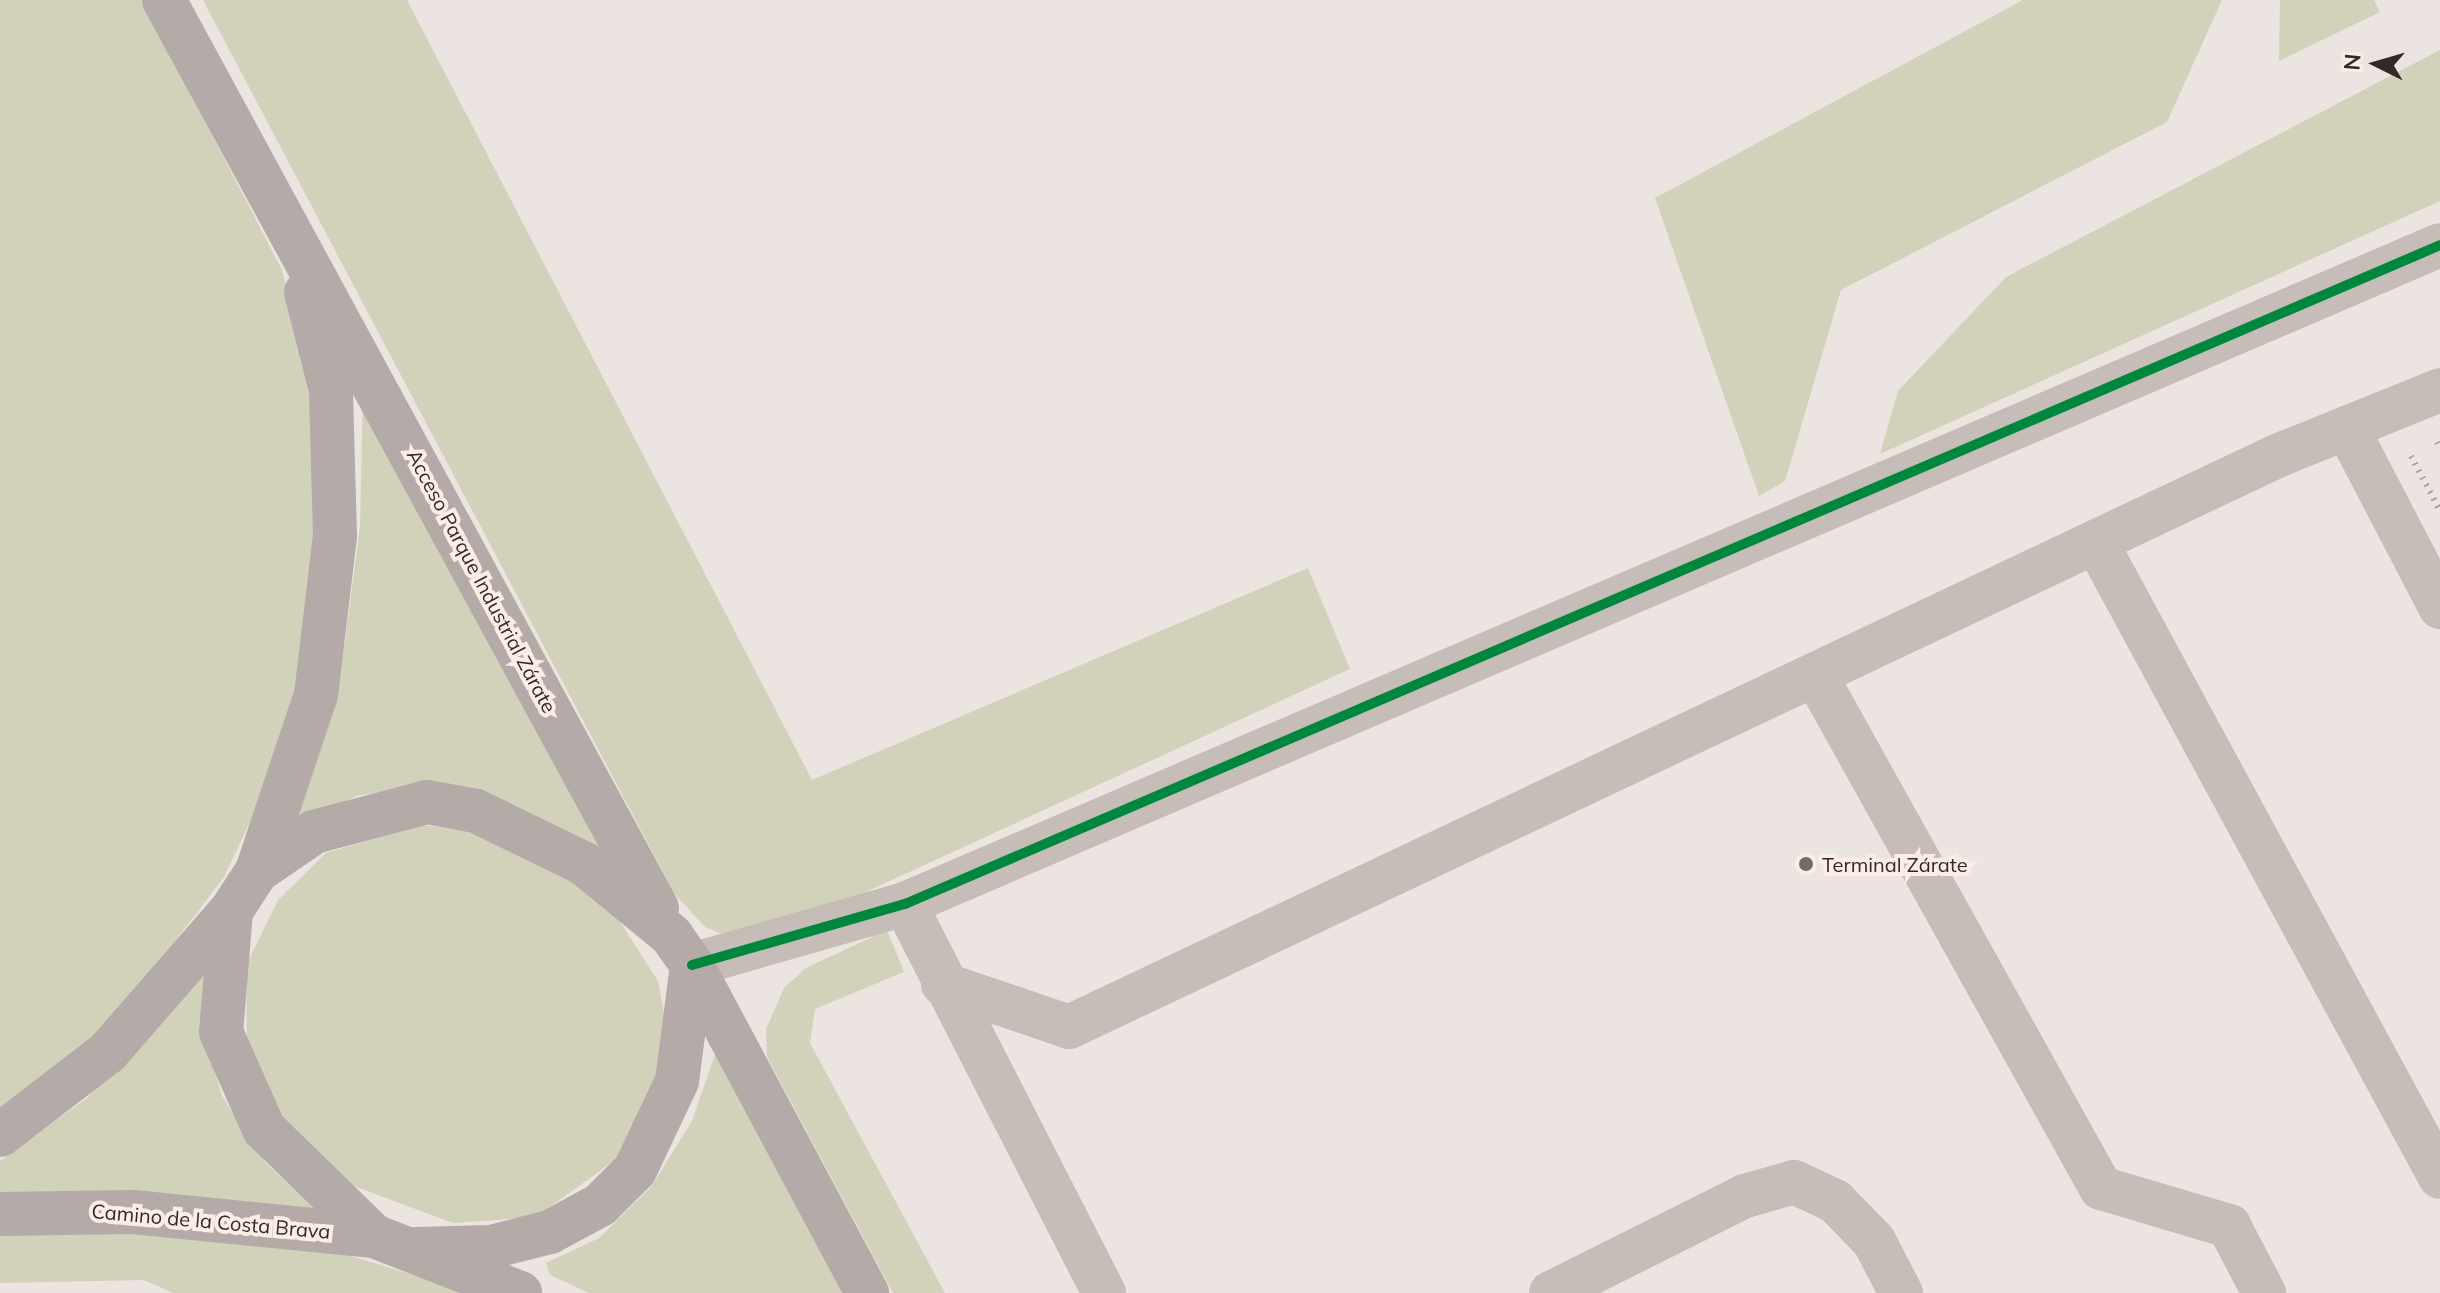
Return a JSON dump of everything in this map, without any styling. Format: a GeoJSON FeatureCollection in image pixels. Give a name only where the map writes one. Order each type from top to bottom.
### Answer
{"type":"FeatureCollection","features":[{"type":"Feature","properties":{"kind":"main road","name":"Acceso Parque Industrial Zárate"},"geometry":{"type":"LineString","coordinates":[[164,0],[285,229],[331,299],[867,1293]]}},
{"type":"Feature","properties":{"kind":"main road","name":"Acceso Parque Industrial Zárate"},"geometry":{"type":"LineString","coordinates":[[257,871],[316,695],[335,536],[331,390],[285,229]]}},
{"type":"Feature","properties":{"kind":"main road"},"geometry":{"type":"LineString","coordinates":[[0,1135],[107,1053],[231,911],[257,871],[314,832],[427,802],[476,811],[583,863],[682,951],[677,1081],[635,1170],[600,1205],[550,1232],[491,1247],[417,1249]]}},
{"type":"Feature","properties":{"kind":"main road"},"geometry":{"type":"LineString","coordinates":[[231,911],[221,1032],[239,1081],[272,1138],[374,1236]]}},
{"type":"Feature","properties":{"kind":"main road","name":"Camino de la Costa Brava"},"geometry":{"type":"LineString","coordinates":[[0,1214],[133,1212],[374,1236],[417,1249]]}},
{"type":"Feature","properties":{"kind":"main road"},"geometry":{"type":"LineString","coordinates":[[417,1249],[520,1293]]}},
{"type":"Feature","properties":{"kind":"street"},"geometry":{"type":"LineString","coordinates":[[682,951],[905,904],[2440,245]]}},
{"type":"Feature","properties":{"kind":"street"},"geometry":{"type":"LineString","coordinates":[[943,984],[1069,1027],[2096,542],[2347,428],[2440,390]]}},
{"type":"Feature","properties":{"kind":"street"},"geometry":{"type":"LineString","coordinates":[[2347,428],[2440,607]]}},
{"type":"Feature","properties":{"kind":"street"},"geometry":{"type":"LineString","coordinates":[[2096,542],[2440,1177]]}},
{"type":"Feature","properties":{"kind":"street"},"geometry":{"type":"LineString","coordinates":[[1816,676],[2101,1188],[2229,1226],[2264,1293]]}},
{"type":"Feature","properties":{"kind":"street"},"geometry":{"type":"LineString","coordinates":[[905,904],[943,984],[1104,1293]]}},
{"type":"Feature","properties":{"kind":"street"},"geometry":{"type":"LineString","coordinates":[[1551,1293],[1745,1196],[1794,1182],[1835,1201],[1874,1241],[1901,1293]]}},
{"type":"Feature","properties":{"kind":"green space"},"geometry":{"type":"Polygon","coordinates":[[[0,0],[142,0],[282,270],[307,372],[317,492],[303,664],[261,799],[224,877],[114,1022],[0,1114],[0,0]]]}},
{"type":"Feature","properties":{"kind":"green space"},"geometry":{"type":"Polygon","coordinates":[[[203,0],[407,0],[812,780],[1308,568],[1350,669],[803,921],[725,935],[705,927],[674,893],[203,0]]]}},
{"type":"Feature","properties":{"kind":"green space"},"geometry":{"type":"Polygon","coordinates":[[[2023,0],[2222,0],[2167,122],[1841,290],[1785,481],[1759,496],[1655,198],[2023,0]]]}},
{"type":"Feature","properties":{"kind":"green space"},"geometry":{"type":"Polygon","coordinates":[[[2280,0],[2374,0],[2380,12],[2279,61],[2280,0]]]}},
{"type":"Feature","properties":{"kind":"green space"},"geometry":{"type":"Polygon","coordinates":[[[2440,50],[2440,201],[1880,454],[1898,391],[2006,277],[2440,50]]]}},
{"type":"Feature","properties":{"kind":"green space"},"geometry":{"type":"Polygon","coordinates":[[[363,391],[616,865],[420,785],[356,796],[287,830],[335,698],[345,642],[360,526],[363,391]]]}},
{"type":"Feature","properties":{"kind":"green space"},"geometry":{"type":"Polygon","coordinates":[[[422,825],[476,831],[572,880],[617,917],[658,981],[665,1019],[657,1081],[619,1157],[536,1217],[453,1223],[354,1186],[290,1137],[247,1051],[246,966],[278,900],[326,853],[422,825]]]}},
{"type":"Feature","properties":{"kind":"green space"},"geometry":{"type":"Polygon","coordinates":[[[887,930],[904,972],[815,1009],[810,1043],[945,1293],[893,1293],[767,1057],[766,1029],[784,988],[806,968],[887,930]]]}},
{"type":"Feature","properties":{"kind":"green space"},"geometry":{"type":"Polygon","coordinates":[[[209,967],[205,1039],[222,1096],[265,1162],[321,1214],[0,1198],[0,1161],[87,1098],[209,967]]]}},
{"type":"Feature","properties":{"kind":"green space"},"geometry":{"type":"Polygon","coordinates":[[[716,1052],[849,1293],[589,1293],[550,1275],[546,1263],[599,1238],[651,1187],[692,1121],[716,1052]]]}},
{"type":"Feature","properties":{"kind":"green space"},"geometry":{"type":"Polygon","coordinates":[[[58,1225],[324,1248],[474,1293],[173,1293],[144,1280],[0,1283],[0,1228],[58,1225]]]}},
{"type":"Feature","properties":{"kind":"railway"},"geometry":{"type":"LineString","coordinates":[[2437,442],[2440,448]]}},
{"type":"Feature","properties":{"kind":"railway"},"geometry":{"type":"LineString","coordinates":[[2411,456],[2440,511]]}},
{"type":"Feature","properties":{"kind":"cycle path"},"geometry":{"type":"LineString","coordinates":[[692,965],[905,904],[2440,245]]}},
{"type":"Feature","properties":{"kind":"place","name":"Terminal Zárate"},"geometry":{"type":"Point","coordinates":[1806,864]}}]}
